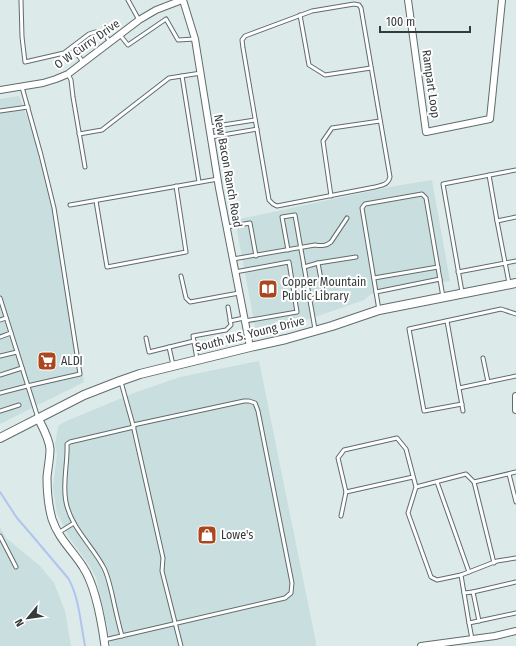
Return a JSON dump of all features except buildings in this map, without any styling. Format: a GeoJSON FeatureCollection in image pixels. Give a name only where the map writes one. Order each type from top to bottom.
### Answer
{"type":"FeatureCollection","features":[{"type":"Feature","properties":{"kind":"main road","name":"South W.S. Young Drive"},"geometry":{"type":"LineString","coordinates":[[0,438],[84,395],[120,380],[250,346],[286,339],[379,310],[512,284]]}},
{"type":"Feature","properties":{"kind":"street","name":"O W Curry Drive"},"geometry":{"type":"LineString","coordinates":[[0,90],[43,83],[68,74],[139,20],[156,10],[182,0]]}},
{"type":"Feature","properties":{"kind":"street","name":"New Bacon Ranch Road"},"geometry":{"type":"LineString","coordinates":[[182,0],[195,39],[218,179],[250,346]]}},
{"type":"Feature","properties":{"kind":"street","name":"Rampart Loop"},"geometry":{"type":"LineString","coordinates":[[408,0],[426,132],[490,119],[502,0]]}},
{"type":"Feature","properties":{"kind":"street"},"geometry":{"type":"LineString","coordinates":[[516,396],[516,410]]}},
{"type":"Feature","properties":{"kind":"street"},"geometry":{"type":"LineString","coordinates":[[38,418],[50,448],[47,477],[51,515],[58,533],[89,577],[99,613],[104,643]]}},
{"type":"Feature","properties":{"kind":"street"},"geometry":{"type":"LineString","coordinates":[[421,646],[495,636],[516,631]]}},
{"type":"Feature","properties":{"kind":"lane"},"geometry":{"type":"LineString","coordinates":[[21,0],[22,37],[26,62],[64,53],[95,32],[106,36],[110,42]]}},
{"type":"Feature","properties":{"kind":"lane"},"geometry":{"type":"LineString","coordinates":[[128,0],[139,20]]}},
{"type":"Feature","properties":{"kind":"lane"},"geometry":{"type":"LineString","coordinates":[[354,4],[359,5],[361,8],[371,68],[390,177],[389,181],[384,185],[331,196],[277,206],[273,204],[269,200],[242,40],[245,36],[312,11],[354,4]]}},
{"type":"Feature","properties":{"kind":"lane"},"geometry":{"type":"LineString","coordinates":[[300,15],[309,65],[325,75],[371,68]]}},
{"type":"Feature","properties":{"kind":"lane"},"geometry":{"type":"LineString","coordinates":[[120,35],[128,45],[166,19],[178,40],[195,39]]}},
{"type":"Feature","properties":{"kind":"lane"},"geometry":{"type":"LineString","coordinates":[[72,47],[83,62]]}},
{"type":"Feature","properties":{"kind":"lane"},"geometry":{"type":"LineString","coordinates":[[80,134],[102,130],[169,78],[201,73]]}},
{"type":"Feature","properties":{"kind":"lane"},"geometry":{"type":"LineString","coordinates":[[68,74],[71,80],[85,168]]}},
{"type":"Feature","properties":{"kind":"lane"},"geometry":{"type":"LineString","coordinates":[[182,76],[199,182]]}},
{"type":"Feature","properties":{"kind":"lane"},"geometry":{"type":"LineString","coordinates":[[0,394],[27,386],[80,374],[54,208],[22,86]]}},
{"type":"Feature","properties":{"kind":"lane"},"geometry":{"type":"LineString","coordinates":[[0,111],[28,106]]}},
{"type":"Feature","properties":{"kind":"lane"},"geometry":{"type":"LineString","coordinates":[[210,127],[255,120]]}},
{"type":"Feature","properties":{"kind":"lane"},"geometry":{"type":"LineString","coordinates":[[331,196],[323,141],[332,128],[380,121]]}},
{"type":"Feature","properties":{"kind":"lane"},"geometry":{"type":"LineString","coordinates":[[211,137],[257,129]]}},
{"type":"Feature","properties":{"kind":"lane"},"geometry":{"type":"LineString","coordinates":[[462,293],[443,184],[516,170]]}},
{"type":"Feature","properties":{"kind":"lane"},"geometry":{"type":"LineString","coordinates":[[489,175],[505,263],[512,284]]}},
{"type":"Feature","properties":{"kind":"lane"},"geometry":{"type":"LineString","coordinates":[[70,205],[218,179]]}},
{"type":"Feature","properties":{"kind":"lane"},"geometry":{"type":"LineString","coordinates":[[96,201],[107,267],[186,252],[176,186]]}},
{"type":"Feature","properties":{"kind":"lane"},"geometry":{"type":"LineString","coordinates":[[379,310],[362,208],[365,204],[422,194],[426,198],[443,297]]}},
{"type":"Feature","properties":{"kind":"lane"},"geometry":{"type":"LineString","coordinates":[[288,250],[282,217],[295,215],[315,331]]}},
{"type":"Feature","properties":{"kind":"lane"},"geometry":{"type":"LineString","coordinates":[[497,221],[516,217]]}},
{"type":"Feature","properties":{"kind":"lane"},"geometry":{"type":"LineString","coordinates":[[233,259],[315,245],[328,245],[332,242],[347,218]]}},
{"type":"Feature","properties":{"kind":"lane"},"geometry":{"type":"LineString","coordinates":[[227,227],[250,223],[256,256]]}},
{"type":"Feature","properties":{"kind":"lane"},"geometry":{"type":"LineString","coordinates":[[304,267],[318,263],[356,257]]}},
{"type":"Feature","properties":{"kind":"lane"},"geometry":{"type":"LineString","coordinates":[[458,272],[516,261]]}},
{"type":"Feature","properties":{"kind":"lane"},"geometry":{"type":"LineString","coordinates":[[230,321],[297,312],[289,262],[235,272]]}},
{"type":"Feature","properties":{"kind":"lane"},"geometry":{"type":"LineString","coordinates":[[310,299],[324,296],[318,263]]}},
{"type":"Feature","properties":{"kind":"lane"},"geometry":{"type":"LineString","coordinates":[[374,278],[438,267]]}},
{"type":"Feature","properties":{"kind":"lane"},"geometry":{"type":"LineString","coordinates":[[181,276],[186,298],[190,302],[240,293]]}},
{"type":"Feature","properties":{"kind":"lane"},"geometry":{"type":"LineString","coordinates":[[376,292],[440,279]]}},
{"type":"Feature","properties":{"kind":"lane"},"geometry":{"type":"LineString","coordinates":[[0,300],[38,418]]}},
{"type":"Feature","properties":{"kind":"lane"},"geometry":{"type":"LineString","coordinates":[[197,360],[193,336],[226,330],[231,325],[228,307]]}},
{"type":"Feature","properties":{"kind":"lane"},"geometry":{"type":"LineString","coordinates":[[462,404],[424,411],[410,329],[500,309],[516,314]]}},
{"type":"Feature","properties":{"kind":"lane"},"geometry":{"type":"LineString","coordinates":[[0,320],[6,318]]}},
{"type":"Feature","properties":{"kind":"lane"},"geometry":{"type":"LineString","coordinates":[[447,321],[463,411]]}},
{"type":"Feature","properties":{"kind":"lane"},"geometry":{"type":"LineString","coordinates":[[0,337],[11,333]]}},
{"type":"Feature","properties":{"kind":"lane"},"geometry":{"type":"LineString","coordinates":[[146,338],[149,352],[194,341]]}},
{"type":"Feature","properties":{"kind":"lane"},"geometry":{"type":"LineString","coordinates":[[169,347],[174,366]]}},
{"type":"Feature","properties":{"kind":"lane"},"geometry":{"type":"LineString","coordinates":[[0,356],[17,352]]}},
{"type":"Feature","properties":{"kind":"lane"},"geometry":{"type":"LineString","coordinates":[[483,358],[488,382]]}},
{"type":"Feature","properties":{"kind":"lane"},"geometry":{"type":"LineString","coordinates":[[0,375],[22,368]]}},
{"type":"Feature","properties":{"kind":"lane"},"geometry":{"type":"LineString","coordinates":[[459,388],[516,376]]}},
{"type":"Feature","properties":{"kind":"lane"},"geometry":{"type":"LineString","coordinates":[[120,380],[133,426],[162,558],[162,572],[181,646]]}},
{"type":"Feature","properties":{"kind":"lane"},"geometry":{"type":"LineString","coordinates":[[104,643],[122,636],[285,598],[292,593],[292,583],[258,411],[255,403],[244,401],[73,440],[68,444],[65,493],[68,511],[74,524],[97,556],[107,574],[122,636]]}},
{"type":"Feature","properties":{"kind":"lane"},"geometry":{"type":"LineString","coordinates":[[0,410],[19,405]]}},
{"type":"Feature","properties":{"kind":"lane"},"geometry":{"type":"LineString","coordinates":[[340,516],[346,492],[338,458],[344,450],[397,438],[406,449],[416,487],[408,513],[430,577],[437,580],[460,575],[494,563],[516,558]]}},
{"type":"Feature","properties":{"kind":"lane"},"geometry":{"type":"LineString","coordinates":[[474,482],[516,472]]}},
{"type":"Feature","properties":{"kind":"lane"},"geometry":{"type":"LineString","coordinates":[[416,487],[466,474],[474,482],[494,563]]}},
{"type":"Feature","properties":{"kind":"lane"},"geometry":{"type":"LineString","coordinates":[[508,474],[516,502]]}},
{"type":"Feature","properties":{"kind":"lane"},"geometry":{"type":"LineString","coordinates":[[346,492],[413,477]]}},
{"type":"Feature","properties":{"kind":"lane"},"geometry":{"type":"LineString","coordinates":[[438,482],[469,572]]}},
{"type":"Feature","properties":{"kind":"lane"},"geometry":{"type":"LineString","coordinates":[[58,533],[74,524]]}},
{"type":"Feature","properties":{"kind":"lane"},"geometry":{"type":"LineString","coordinates":[[0,536],[16,567]]}},
{"type":"Feature","properties":{"kind":"lane"},"geometry":{"type":"LineString","coordinates":[[460,575],[472,639]]}},
{"type":"Feature","properties":{"kind":"lane"},"geometry":{"type":"LineString","coordinates":[[464,593],[516,582]]}},
{"type":"Feature","properties":{"kind":"lane"},"geometry":{"type":"LineString","coordinates":[[473,592],[479,621]]}},
{"type":"Feature","properties":{"kind":"lane"},"geometry":{"type":"LineString","coordinates":[[469,623],[516,613]]}},
{"type":"Feature","properties":{"kind":"shaded area"},"geometry":{"type":"Polygon","coordinates":[[[19,96],[41,155],[54,208],[84,382],[0,424],[0,99],[19,96]]]}},
{"type":"Feature","properties":{"kind":"shaded area"},"geometry":{"type":"Polygon","coordinates":[[[432,180],[450,281],[371,294],[364,300],[309,319],[256,332],[235,220],[395,186],[432,180]]]}},
{"type":"Feature","properties":{"kind":"shaded area"},"geometry":{"type":"Polygon","coordinates":[[[259,361],[316,646],[111,646],[96,577],[69,537],[57,513],[53,488],[57,454],[55,445],[58,426],[64,422],[134,393],[180,377],[259,361]]]}},
{"type":"Feature","properties":{"kind":"shaded area"},"geometry":{"type":"Polygon","coordinates":[[[0,527],[6,538],[40,566],[54,583],[65,611],[71,646],[0,646],[0,527]]]}},
{"type":"Feature","properties":{"kind":"waterway"},"geometry":{"type":"LineString","coordinates":[[0,492],[17,518],[68,578],[72,585],[79,611],[85,646]]}},
{"type":"Feature","properties":{"kind":"place","name":"Copper Mountain Public Library"},"geometry":{"type":"Point","coordinates":[268,289]}},
{"type":"Feature","properties":{"kind":"place","name":"ALDI"},"geometry":{"type":"Point","coordinates":[47,361]}},
{"type":"Feature","properties":{"kind":"place","name":"Lowe's"},"geometry":{"type":"Point","coordinates":[207,535]}}]}
